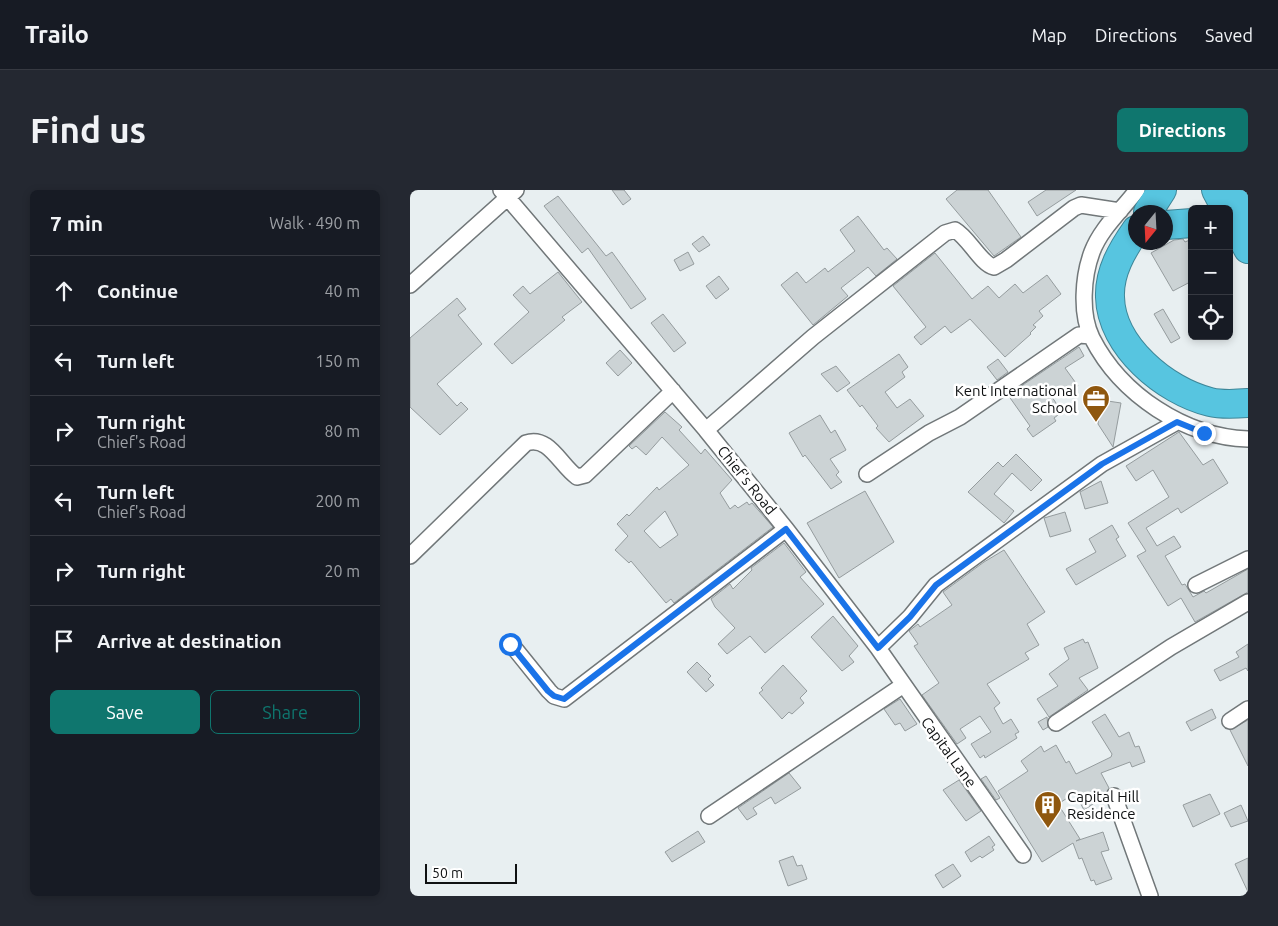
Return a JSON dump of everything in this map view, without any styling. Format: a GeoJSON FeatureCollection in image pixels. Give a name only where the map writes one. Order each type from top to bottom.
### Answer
{"type":"FeatureCollection","features":[{"type":"Feature","properties":{"kind":"highway"},"geometry":{"type":"LineString","coordinates":[[1152,205],[1162,190]]}},
{"type":"Feature","properties":{"kind":"highway"},"geometry":{"type":"LineString","coordinates":[[1237,199],[1240,242],[1248,264]]}},
{"type":"Feature","properties":{"kind":"highway"},"geometry":{"type":"LineString","coordinates":[[1128,221],[1127,248],[1112,278],[1110,298],[1115,324],[1129,346],[1139,377],[1169,384],[1189,395],[1210,402],[1248,403]]}},
{"type":"Feature","properties":{"kind":"highway"},"geometry":{"type":"LineString","coordinates":[[1173,224],[1188,222]]}},
{"type":"Feature","properties":{"kind":"street"},"geometry":{"type":"LineString","coordinates":[[1133,205],[1137,190]]}},
{"type":"Feature","properties":{"kind":"street"},"geometry":{"type":"LineString","coordinates":[[410,285],[508,193]]}},
{"type":"Feature","properties":{"kind":"street","name":"Chief's Road"},"geometry":{"type":"LineString","coordinates":[[508,193],[706,430],[878,648]]}},
{"type":"Feature","properties":{"kind":"street"},"geometry":{"type":"LineString","coordinates":[[706,430],[813,336],[945,233],[955,230],[964,234],[984,261],[994,266],[1006,260],[1074,208],[1082,205],[1128,221]]}},
{"type":"Feature","properties":{"kind":"street"},"geometry":{"type":"LineString","coordinates":[[1128,221],[1098,240],[1092,253],[1086,279],[1085,308],[1091,336],[1106,360],[1139,377],[1177,422],[1204,433],[1248,439]]}},
{"type":"Feature","properties":{"kind":"street"},"geometry":{"type":"LineString","coordinates":[[867,474],[929,433],[960,417],[1079,335],[1091,336]]}},
{"type":"Feature","properties":{"kind":"street"},"geometry":{"type":"LineString","coordinates":[[410,556],[526,443],[534,440],[540,442],[550,448],[569,471],[577,477],[585,475],[673,390]]}},
{"type":"Feature","properties":{"kind":"street"},"geometry":{"type":"LineString","coordinates":[[878,648],[910,617],[936,585],[1102,464],[1177,422]]}},
{"type":"Feature","properties":{"kind":"street"},"geometry":{"type":"LineString","coordinates":[[510,644],[548,691],[554,696],[564,699],[786,529]]}},
{"type":"Feature","properties":{"kind":"street"},"geometry":{"type":"LineString","coordinates":[[1196,586],[1248,559]]}},
{"type":"Feature","properties":{"kind":"street"},"geometry":{"type":"LineString","coordinates":[[1056,723],[1171,647],[1248,602]]}},
{"type":"Feature","properties":{"kind":"street","name":"Capital Lane"},"geometry":{"type":"LineString","coordinates":[[878,648],[902,686],[1023,855]]}},
{"type":"Feature","properties":{"kind":"street"},"geometry":{"type":"LineString","coordinates":[[709,816],[902,686]]}},
{"type":"Feature","properties":{"kind":"street"},"geometry":{"type":"LineString","coordinates":[[1230,721],[1248,709]]}},
{"type":"Feature","properties":{"kind":"street"},"geometry":{"type":"LineString","coordinates":[[1114,796],[1150,896]]}},
{"type":"Feature","properties":{"kind":"building"},"geometry":{"type":"Polygon","coordinates":[[[612,190],[624,190],[631,199],[623,205],[612,190]]]}},
{"type":"Feature","properties":{"kind":"building"},"geometry":{"type":"Polygon","coordinates":[[[957,190],[988,190],[1021,237],[994,256],[946,199],[957,190]]]}},
{"type":"Feature","properties":{"kind":"building"},"geometry":{"type":"Polygon","coordinates":[[[1046,190],[1076,190],[1037,216],[1028,202],[1046,190]]]}},
{"type":"Feature","properties":{"kind":"building"},"geometry":{"type":"Polygon","coordinates":[[[558,196],[606,256],[612,252],[646,299],[631,309],[588,248],[582,253],[544,206],[558,196]]]}},
{"type":"Feature","properties":{"kind":"building"},"geometry":{"type":"Polygon","coordinates":[[[858,216],[884,250],[887,248],[897,259],[876,276],[868,267],[841,288],[848,296],[813,325],[781,285],[797,272],[806,283],[825,268],[828,272],[855,251],[840,230],[858,216]]]}},
{"type":"Feature","properties":{"kind":"building"},"geometry":{"type":"Polygon","coordinates":[[[703,236],[710,245],[699,252],[692,244],[703,236]]]}},
{"type":"Feature","properties":{"kind":"building"},"geometry":{"type":"Polygon","coordinates":[[[1174,240],[1188,241],[1188,283],[1173,291],[1151,253],[1156,250],[1173,250],[1174,240]]]}},
{"type":"Feature","properties":{"kind":"building"},"geometry":{"type":"Polygon","coordinates":[[[688,252],[694,264],[680,271],[674,260],[688,252]]]}},
{"type":"Feature","properties":{"kind":"building"},"geometry":{"type":"Polygon","coordinates":[[[935,253],[972,299],[988,286],[999,298],[1015,284],[1023,293],[1047,275],[1061,294],[1039,311],[1043,316],[1033,325],[1036,327],[1031,334],[1005,357],[970,319],[951,333],[945,326],[921,345],[914,337],[926,327],[893,286],[935,253]]]}},
{"type":"Feature","properties":{"kind":"building"},"geometry":{"type":"Polygon","coordinates":[[[558,272],[582,302],[562,317],[565,320],[512,364],[494,344],[529,312],[513,295],[523,286],[530,294],[558,272]]]}},
{"type":"Feature","properties":{"kind":"building"},"geometry":{"type":"Polygon","coordinates":[[[719,276],[729,289],[716,299],[706,286],[719,276]]]}},
{"type":"Feature","properties":{"kind":"building"},"geometry":{"type":"Polygon","coordinates":[[[457,298],[466,309],[458,315],[482,344],[437,384],[457,406],[461,402],[468,409],[440,435],[410,407],[410,338],[457,298]]]}},
{"type":"Feature","properties":{"kind":"building"},"geometry":{"type":"Polygon","coordinates":[[[1163,309],[1180,338],[1171,343],[1154,314],[1163,309]]]}},
{"type":"Feature","properties":{"kind":"building"},"geometry":{"type":"Polygon","coordinates":[[[663,314],[686,343],[674,352],[651,323],[663,314]]]}},
{"type":"Feature","properties":{"kind":"building"},"geometry":{"type":"Polygon","coordinates":[[[1079,347],[1084,356],[1065,368],[1078,386],[1071,391],[1067,386],[1052,397],[1062,412],[1054,418],[1056,421],[1033,437],[1027,429],[1030,426],[1008,395],[1079,347]]]}},
{"type":"Feature","properties":{"kind":"building"},"geometry":{"type":"Polygon","coordinates":[[[620,350],[632,363],[618,376],[606,363],[620,350]]]}},
{"type":"Feature","properties":{"kind":"building"},"geometry":{"type":"Polygon","coordinates":[[[899,354],[908,367],[902,372],[905,377],[885,392],[897,408],[910,399],[924,416],[889,442],[876,428],[878,426],[862,405],[860,407],[847,390],[899,354]]]}},
{"type":"Feature","properties":{"kind":"building"},"geometry":{"type":"Polygon","coordinates":[[[998,359],[1008,372],[997,380],[987,367],[998,359]]]}},
{"type":"Feature","properties":{"kind":"building"},"geometry":{"type":"Polygon","coordinates":[[[836,366],[850,383],[837,392],[821,374],[836,366]]]}},
{"type":"Feature","properties":{"kind":"building"},"geometry":{"type":"Polygon","coordinates":[[[1101,400],[1121,403],[1113,447],[1098,424],[1101,400]]]}},
{"type":"Feature","properties":{"kind":"building"},"geometry":{"type":"Polygon","coordinates":[[[665,412],[682,427],[679,430],[701,454],[705,449],[732,480],[720,493],[730,509],[735,505],[738,508],[747,502],[749,505],[752,503],[773,527],[674,603],[671,599],[666,603],[631,561],[629,563],[615,550],[628,536],[617,524],[627,514],[629,516],[657,487],[659,490],[689,465],[662,437],[646,455],[636,446],[632,449],[629,446],[665,412]],[[665,511],[644,531],[660,548],[678,535],[665,511]]]}},
{"type":"Feature","properties":{"kind":"building"},"geometry":{"type":"Polygon","coordinates":[[[820,415],[831,433],[835,430],[846,450],[830,459],[839,472],[836,475],[842,482],[831,489],[805,455],[803,457],[789,433],[820,415]]]}},
{"type":"Feature","properties":{"kind":"building"},"geometry":{"type":"Polygon","coordinates":[[[1179,432],[1203,465],[1213,459],[1228,483],[1181,513],[1178,508],[1146,528],[1157,546],[1174,536],[1181,547],[1165,556],[1182,585],[1185,584],[1193,597],[1204,591],[1206,593],[1248,569],[1248,592],[1195,622],[1181,598],[1168,606],[1137,556],[1146,551],[1128,523],[1169,497],[1153,470],[1136,481],[1126,466],[1179,432]]]}},
{"type":"Feature","properties":{"kind":"building"},"geometry":{"type":"Polygon","coordinates":[[[1016,454],[1042,480],[1031,491],[1012,473],[994,494],[1014,511],[1004,523],[968,492],[998,462],[1003,467],[1016,454]]]}},
{"type":"Feature","properties":{"kind":"building"},"geometry":{"type":"Polygon","coordinates":[[[1101,481],[1108,503],[1085,509],[1080,492],[1101,481]]]}},
{"type":"Feature","properties":{"kind":"building"},"geometry":{"type":"Polygon","coordinates":[[[865,491],[894,542],[839,578],[807,523],[865,491]]]}},
{"type":"Feature","properties":{"kind":"building"},"geometry":{"type":"Polygon","coordinates":[[[1065,512],[1071,531],[1050,537],[1044,518],[1065,512]]]}},
{"type":"Feature","properties":{"kind":"building"},"geometry":{"type":"Polygon","coordinates":[[[1112,525],[1119,537],[1116,539],[1126,556],[1076,585],[1066,569],[1096,552],[1089,539],[1112,525]]]}},
{"type":"Feature","properties":{"kind":"building"},"geometry":{"type":"Polygon","coordinates":[[[784,543],[806,572],[800,577],[824,604],[765,653],[750,636],[727,654],[718,644],[735,628],[715,607],[711,599],[730,584],[733,589],[752,570],[751,568],[784,543]]]}},
{"type":"Feature","properties":{"kind":"building"},"geometry":{"type":"Polygon","coordinates":[[[1004,550],[1045,612],[1027,624],[1039,645],[1025,653],[1029,659],[987,684],[1000,703],[994,708],[1003,724],[1011,719],[1019,732],[1015,734],[1017,738],[985,758],[984,755],[980,758],[971,744],[991,732],[980,716],[960,729],[966,738],[957,744],[922,695],[939,683],[914,646],[918,644],[909,631],[918,624],[920,627],[952,605],[943,592],[1004,550]]]}},
{"type":"Feature","properties":{"kind":"building"},"geometry":{"type":"Polygon","coordinates":[[[833,616],[858,646],[849,656],[854,662],[842,671],[811,637],[833,616]]]}},
{"type":"Feature","properties":{"kind":"building"},"geometry":{"type":"Polygon","coordinates":[[[1083,639],[1085,643],[1088,642],[1098,668],[1079,678],[1088,690],[1049,717],[1037,699],[1058,686],[1049,674],[1069,659],[1064,648],[1083,639]]]}},
{"type":"Feature","properties":{"kind":"building"},"geometry":{"type":"Polygon","coordinates":[[[1248,644],[1248,671],[1246,668],[1220,681],[1214,670],[1239,657],[1236,652],[1248,644]]]}},
{"type":"Feature","properties":{"kind":"building"},"geometry":{"type":"Polygon","coordinates":[[[697,662],[711,676],[708,679],[714,685],[706,692],[687,672],[697,662]]]}},
{"type":"Feature","properties":{"kind":"building"},"geometry":{"type":"Polygon","coordinates":[[[783,665],[807,691],[800,698],[804,703],[792,714],[789,712],[782,719],[759,693],[763,690],[761,688],[783,665]]]}},
{"type":"Feature","properties":{"kind":"building"},"geometry":{"type":"Polygon","coordinates":[[[900,699],[917,724],[905,731],[900,723],[895,725],[884,709],[900,699]]]}},
{"type":"Feature","properties":{"kind":"building"},"geometry":{"type":"Polygon","coordinates":[[[1212,709],[1216,718],[1191,731],[1186,722],[1212,709]]]}},
{"type":"Feature","properties":{"kind":"building"},"geometry":{"type":"Polygon","coordinates":[[[1105,714],[1119,737],[1129,732],[1135,747],[1139,746],[1145,762],[1132,767],[1130,762],[1101,773],[1109,788],[1105,796],[1084,810],[1075,793],[1058,804],[1080,839],[1076,841],[1103,832],[1109,850],[1101,852],[1112,879],[1096,885],[1094,880],[1091,881],[1082,858],[1079,859],[1073,843],[1042,862],[998,791],[1028,771],[1021,761],[1041,746],[1044,752],[1056,745],[1066,763],[1069,761],[1076,774],[1111,757],[1112,754],[1092,722],[1105,714]]]}},
{"type":"Feature","properties":{"kind":"building"},"geometry":{"type":"Polygon","coordinates":[[[1047,717],[1048,727],[1043,730],[1038,722],[1047,717]]]}},
{"type":"Feature","properties":{"kind":"building"},"geometry":{"type":"Polygon","coordinates":[[[1248,720],[1248,766],[1230,730],[1248,720]]]}},
{"type":"Feature","properties":{"kind":"building"},"geometry":{"type":"Polygon","coordinates":[[[789,773],[801,788],[775,804],[771,797],[753,808],[757,814],[747,820],[738,808],[789,773]]]}},
{"type":"Feature","properties":{"kind":"building"},"geometry":{"type":"Polygon","coordinates":[[[986,776],[1000,798],[996,800],[981,779],[986,776]]]}},
{"type":"Feature","properties":{"kind":"building"},"geometry":{"type":"Polygon","coordinates":[[[959,780],[981,811],[966,821],[943,790],[959,780]]]}},
{"type":"Feature","properties":{"kind":"building"},"geometry":{"type":"Polygon","coordinates":[[[1210,794],[1220,814],[1193,827],[1183,805],[1210,794]]]}},
{"type":"Feature","properties":{"kind":"building"},"geometry":{"type":"Polygon","coordinates":[[[1241,805],[1248,821],[1231,827],[1224,813],[1241,805]]]}},
{"type":"Feature","properties":{"kind":"building"},"geometry":{"type":"Polygon","coordinates":[[[698,831],[705,842],[672,862],[665,852],[698,831]]]}},
{"type":"Feature","properties":{"kind":"building"},"geometry":{"type":"Polygon","coordinates":[[[989,836],[995,845],[992,847],[994,850],[982,858],[980,856],[971,862],[965,852],[989,836]]]}},
{"type":"Feature","properties":{"kind":"building"},"geometry":{"type":"Polygon","coordinates":[[[793,856],[797,866],[802,865],[807,879],[788,886],[779,861],[793,856]]]}},
{"type":"Feature","properties":{"kind":"building"},"geometry":{"type":"Polygon","coordinates":[[[1248,858],[1248,892],[1235,864],[1248,858]]]}},
{"type":"Feature","properties":{"kind":"building"},"geometry":{"type":"Polygon","coordinates":[[[953,864],[961,876],[943,888],[935,875],[953,864]]]}},
{"type":"Feature","properties":{"kind":"place","name":"Kent International School"},"geometry":{"type":"Point","coordinates":[1096,423]}},
{"type":"Feature","properties":{"kind":"place","name":"Capital Hill Residence"},"geometry":{"type":"Point","coordinates":[1048,829]}},
{"type":"Feature","properties":{"kind":"route"},"geometry":{"type":"LineString","coordinates":[[510,644],[548,691],[554,696],[564,699],[731,569],[786,529],[878,648],[910,617],[936,585],[1102,464],[1177,422],[1204,433]]}}]}
